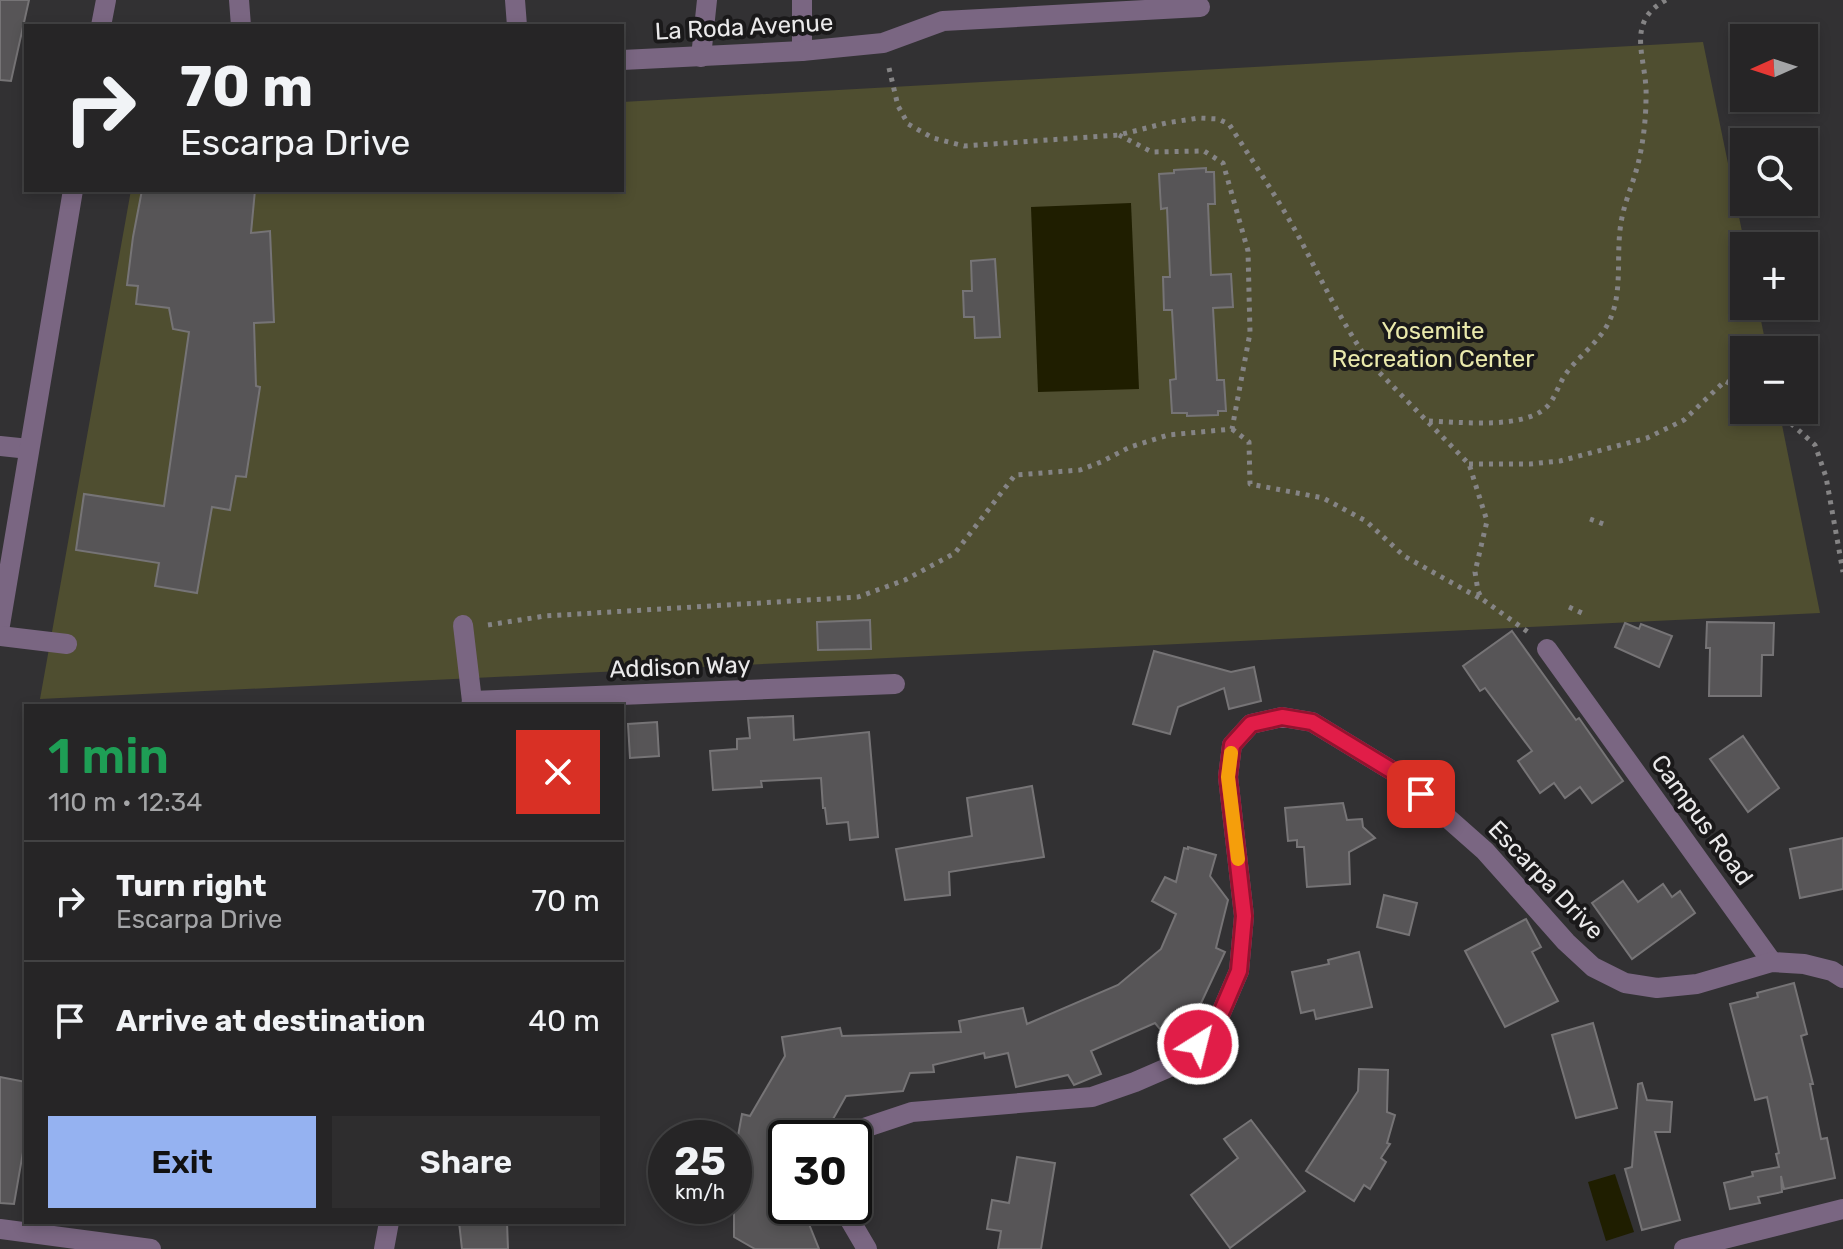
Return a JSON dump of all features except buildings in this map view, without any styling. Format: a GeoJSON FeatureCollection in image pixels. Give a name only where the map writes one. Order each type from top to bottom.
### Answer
{"type":"FeatureCollection","features":[{"type":"Feature","properties":{"kind":"street"},"geometry":{"type":"LineString","coordinates":[[101,24],[106,0]]}},
{"type":"Feature","properties":{"kind":"street"},"geometry":{"type":"LineString","coordinates":[[239,0],[241,24]]}},
{"type":"Feature","properties":{"kind":"street"},"geometry":{"type":"LineString","coordinates":[[515,0],[517,24]]}},
{"type":"Feature","properties":{"kind":"street"},"geometry":{"type":"LineString","coordinates":[[701,57],[707,0]]}},
{"type":"Feature","properties":{"kind":"street"},"geometry":{"type":"LineString","coordinates":[[802,0],[802,51]]}},
{"type":"Feature","properties":{"kind":"street","name":"La Roda Avenue"},"geometry":{"type":"LineString","coordinates":[[624,60],[802,51],[883,43],[943,21],[1200,7]]}},
{"type":"Feature","properties":{"kind":"street"},"geometry":{"type":"LineString","coordinates":[[0,625],[73,192]]}},
{"type":"Feature","properties":{"kind":"street"},"geometry":{"type":"LineString","coordinates":[[0,446],[29,449]]}},
{"type":"Feature","properties":{"kind":"street"},"geometry":{"type":"LineString","coordinates":[[463,625],[471,704]]}},
{"type":"Feature","properties":{"kind":"street"},"geometry":{"type":"LineString","coordinates":[[0,636],[67,644]]}},
{"type":"Feature","properties":{"kind":"street","name":"Campus Road"},"geometry":{"type":"LineString","coordinates":[[1547,649],[1772,962]]}},
{"type":"Feature","properties":{"kind":"street","name":"Addison Way"},"geometry":{"type":"LineString","coordinates":[[471,704],[895,684]]}},
{"type":"Feature","properties":{"kind":"street","name":"Escarpa Drive"},"geometry":{"type":"LineString","coordinates":[[872,1125],[912,1112],[1092,1097],[1181,1062],[1215,1027],[1239,971],[1244,916],[1228,777],[1232,745],[1251,724],[1282,717],[1312,722],[1399,775],[1485,851],[1566,942],[1593,967],[1625,983],[1657,988],[1697,984],[1772,962]]}},
{"type":"Feature","properties":{"kind":"street"},"geometry":{"type":"LineString","coordinates":[[1772,962],[1804,964],[1832,971],[1843,978]]}},
{"type":"Feature","properties":{"kind":"street"},"geometry":{"type":"LineString","coordinates":[[1684,1249],[1843,1209]]}},
{"type":"Feature","properties":{"kind":"street"},"geometry":{"type":"LineString","coordinates":[[384,1249],[389,1224]]}},
{"type":"Feature","properties":{"kind":"street"},"geometry":{"type":"LineString","coordinates":[[852,1224],[867,1249]]}},
{"type":"Feature","properties":{"kind":"street"},"geometry":{"type":"LineString","coordinates":[[0,1229],[151,1249]]}},
{"type":"Feature","properties":{"kind":"path"},"geometry":{"type":"LineString","coordinates":[[1429,421],[1497,422],[1532,416],[1555,399],[1563,377],[1605,329],[1619,294],[1617,255],[1621,219],[1638,163],[1647,96],[1640,48],[1642,24],[1653,7],[1666,0]]}},
{"type":"Feature","properties":{"kind":"path"},"geometry":{"type":"LineString","coordinates":[[883,43],[898,106],[908,124],[933,138],[964,146],[1119,135],[1199,118],[1218,119],[1229,124],[1299,238],[1327,295],[1357,345],[1369,362],[1469,464],[1487,521],[1475,572],[1482,599]]}},
{"type":"Feature","properties":{"kind":"path"},"geometry":{"type":"LineString","coordinates":[[1119,135],[1152,152],[1204,151],[1223,163],[1248,251],[1250,333],[1232,429]]}},
{"type":"Feature","properties":{"kind":"path"},"geometry":{"type":"LineString","coordinates":[[1469,464],[1560,461],[1647,438],[1684,420],[1725,381],[1730,384]]}},
{"type":"Feature","properties":{"kind":"path"},"geometry":{"type":"LineString","coordinates":[[1792,424],[1815,445],[1826,477],[1843,572]]}},
{"type":"Feature","properties":{"kind":"path"},"geometry":{"type":"LineString","coordinates":[[463,625],[494,625],[545,616],[858,597],[905,580],[955,553],[1015,475],[1080,470],[1130,447],[1168,435],[1232,429],[1249,442],[1250,484],[1323,498],[1366,521],[1404,556],[1482,599],[1547,649]]}},
{"type":"Feature","properties":{"kind":"path"},"geometry":{"type":"LineString","coordinates":[[1590,519],[1606,525]]}},
{"type":"Feature","properties":{"kind":"path"},"geometry":{"type":"LineString","coordinates":[[1569,607],[1582,613]]}},
{"type":"Feature","properties":{"kind":"green space","name":"Yosemite Recreation Center"},"geometry":{"type":"Polygon","coordinates":[[[1703,42],[1730,173],[1730,216],[1739,216],[1742,232],[1730,232],[1730,320],[1761,320],[1764,336],[1730,336],[1730,424],[1782,424],[1820,613],[40,699],[131,192],[624,192],[624,102],[1703,42]]]}},
{"type":"Feature","properties":{"kind":"shaded area"},"geometry":{"type":"Polygon","coordinates":[[[1131,203],[1139,389],[1038,392],[1031,207],[1131,203]]]}},
{"type":"Feature","properties":{"kind":"shaded area"},"geometry":{"type":"Polygon","coordinates":[[[1615,1174],[1634,1232],[1606,1241],[1588,1182],[1615,1174]]]}},
{"type":"Feature","properties":{"kind":"slow traffic"},"geometry":{"type":"LineString","coordinates":[[1231,753],[1228,777],[1238,859]]}},
{"type":"Feature","properties":{"kind":"route"},"geometry":{"type":"LineString","coordinates":[[1198,1044],[1215,1027],[1239,971],[1244,916],[1228,777],[1232,745],[1251,724],[1282,717],[1312,722],[1399,775],[1421,794]]}}]}
